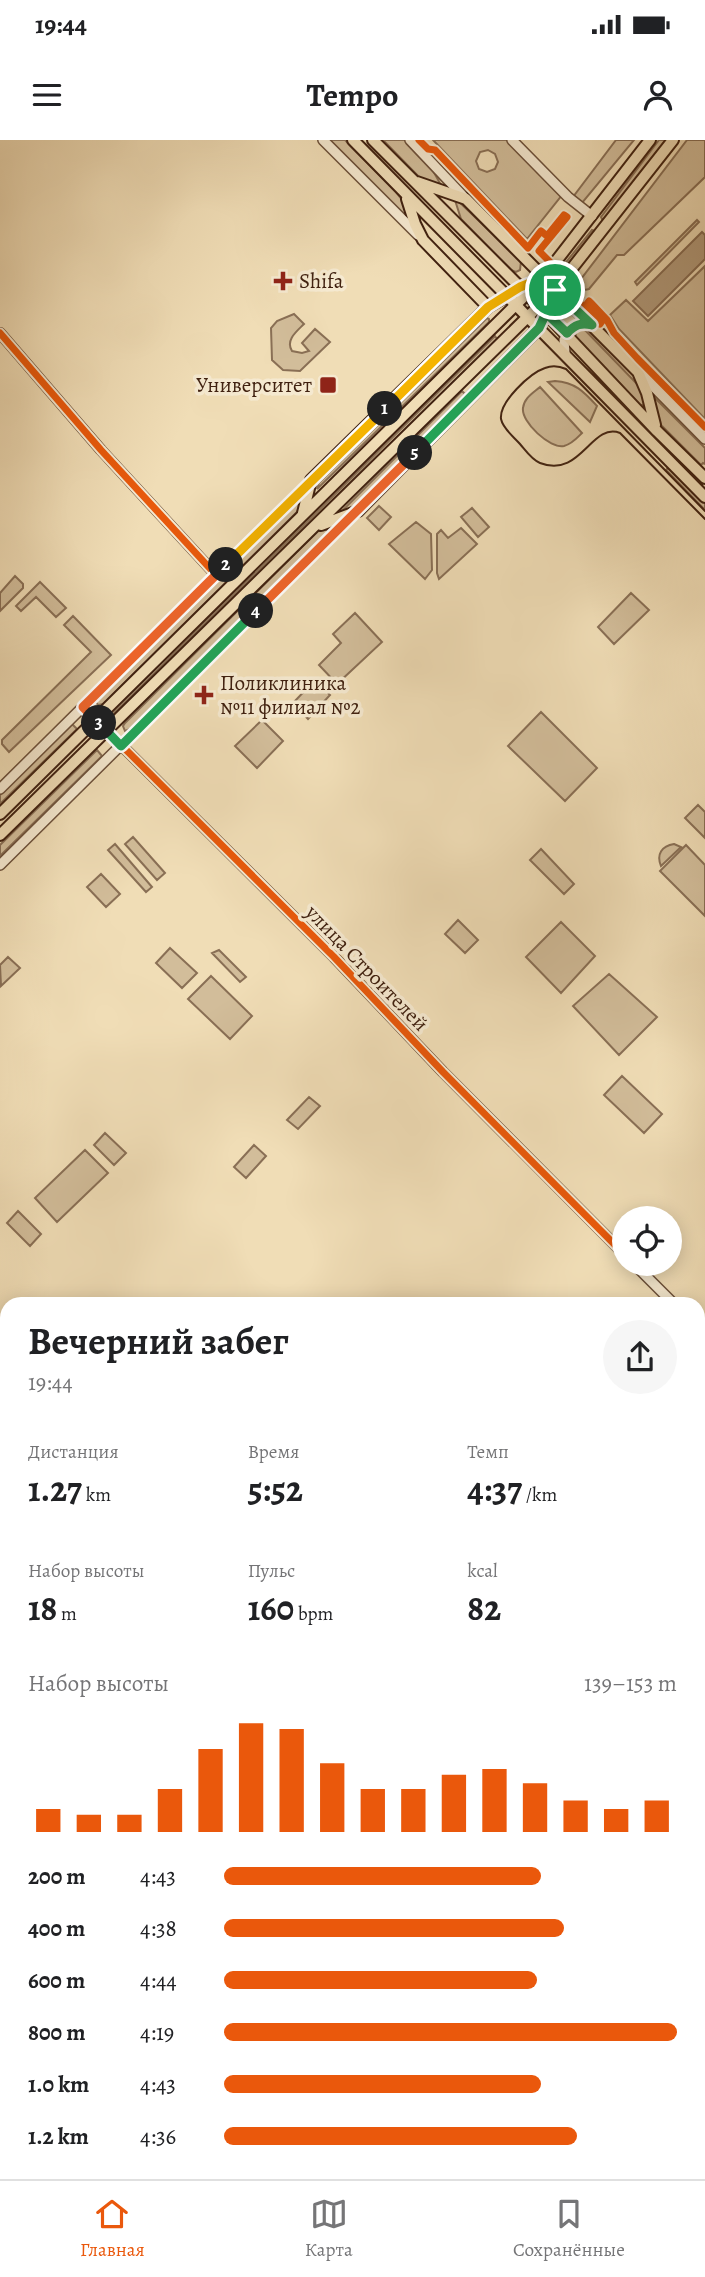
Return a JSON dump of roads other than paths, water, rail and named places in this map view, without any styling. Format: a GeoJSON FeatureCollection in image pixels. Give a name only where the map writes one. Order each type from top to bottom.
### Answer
{"type":"FeatureCollection","features":[{"type":"Feature","properties":{"kind":"main road"},"geometry":{"type":"LineString","coordinates":[[353,140],[705,496]]}},
{"type":"Feature","properties":{"kind":"main road"},"geometry":{"type":"LineString","coordinates":[[373,140],[542,309],[705,478]]}},
{"type":"Feature","properties":{"kind":"main road"},"geometry":{"type":"LineString","coordinates":[[302,516],[311,480],[488,307],[506,296],[524,291],[543,278],[650,140]]}},
{"type":"Feature","properties":{"kind":"main road"},"geometry":{"type":"LineString","coordinates":[[315,527],[358,511],[539,328],[542,309],[555,290],[673,140]]}},
{"type":"Feature","properties":{"kind":"main road"},"geometry":{"type":"LineString","coordinates":[[414,181],[466,199],[638,372],[657,431]]}},
{"type":"Feature","properties":{"kind":"main road"},"geometry":{"type":"LineString","coordinates":[[402,190],[423,240],[488,307]]}},
{"type":"Feature","properties":{"kind":"main road"},"geometry":{"type":"LineString","coordinates":[[0,814],[515,306],[524,291]]}},
{"type":"Feature","properties":{"kind":"main road"},"geometry":{"type":"LineString","coordinates":[[0,835],[528,317],[542,309]]}},
{"type":"Feature","properties":{"kind":"street"},"geometry":{"type":"LineString","coordinates":[[323,140],[423,240]]}},
{"type":"Feature","properties":{"kind":"street"},"geometry":{"type":"LineString","coordinates":[[410,140],[466,199]]}},
{"type":"Feature","properties":{"kind":"street"},"geometry":{"type":"LineString","coordinates":[[512,140],[568,197],[594,214],[597,225],[610,223]]}},
{"type":"Feature","properties":{"kind":"street"},"geometry":{"type":"LineString","coordinates":[[565,353],[563,347],[566,334],[581,323],[592,325]]}},
{"type":"Feature","properties":{"kind":"street"},"geometry":{"type":"LineString","coordinates":[[0,333],[101,450],[216,575]]}},
{"type":"Feature","properties":{"kind":"street"},"geometry":{"type":"LineString","coordinates":[[638,372],[705,439]]}},
{"type":"Feature","properties":{"kind":"street"},"geometry":{"type":"LineString","coordinates":[[0,789],[311,480]]}},
{"type":"Feature","properties":{"kind":"street"},"geometry":{"type":"LineString","coordinates":[[0,865],[358,511]]}},
{"type":"Feature","properties":{"kind":"street","name":"улица Строителей"},"geometry":{"type":"LineString","coordinates":[[83,707],[334,957],[443,1072],[612,1242]]}},
{"type":"Feature","properties":{"kind":"street"},"geometry":{"type":"LineString","coordinates":[[646,1276],[667,1297]]}},
{"type":"Feature","properties":{"kind":"tram line"},"geometry":{"type":"LineString","coordinates":[[705,511],[566,369],[553,366],[539,371],[524,382],[505,405],[501,419],[504,426],[537,462],[554,466],[566,464],[601,435],[620,433],[705,519]]}},
{"type":"Feature","properties":{"kind":"place","name":"Shifa"},"geometry":{"type":"Point","coordinates":[283,281]}},
{"type":"Feature","properties":{"kind":"place","name":"Университет"},"geometry":{"type":"Point","coordinates":[328,385]}},
{"type":"Feature","properties":{"kind":"place","name":"Поликлиника №11 филиал №2"},"geometry":{"type":"Point","coordinates":[204,695]}}]}
